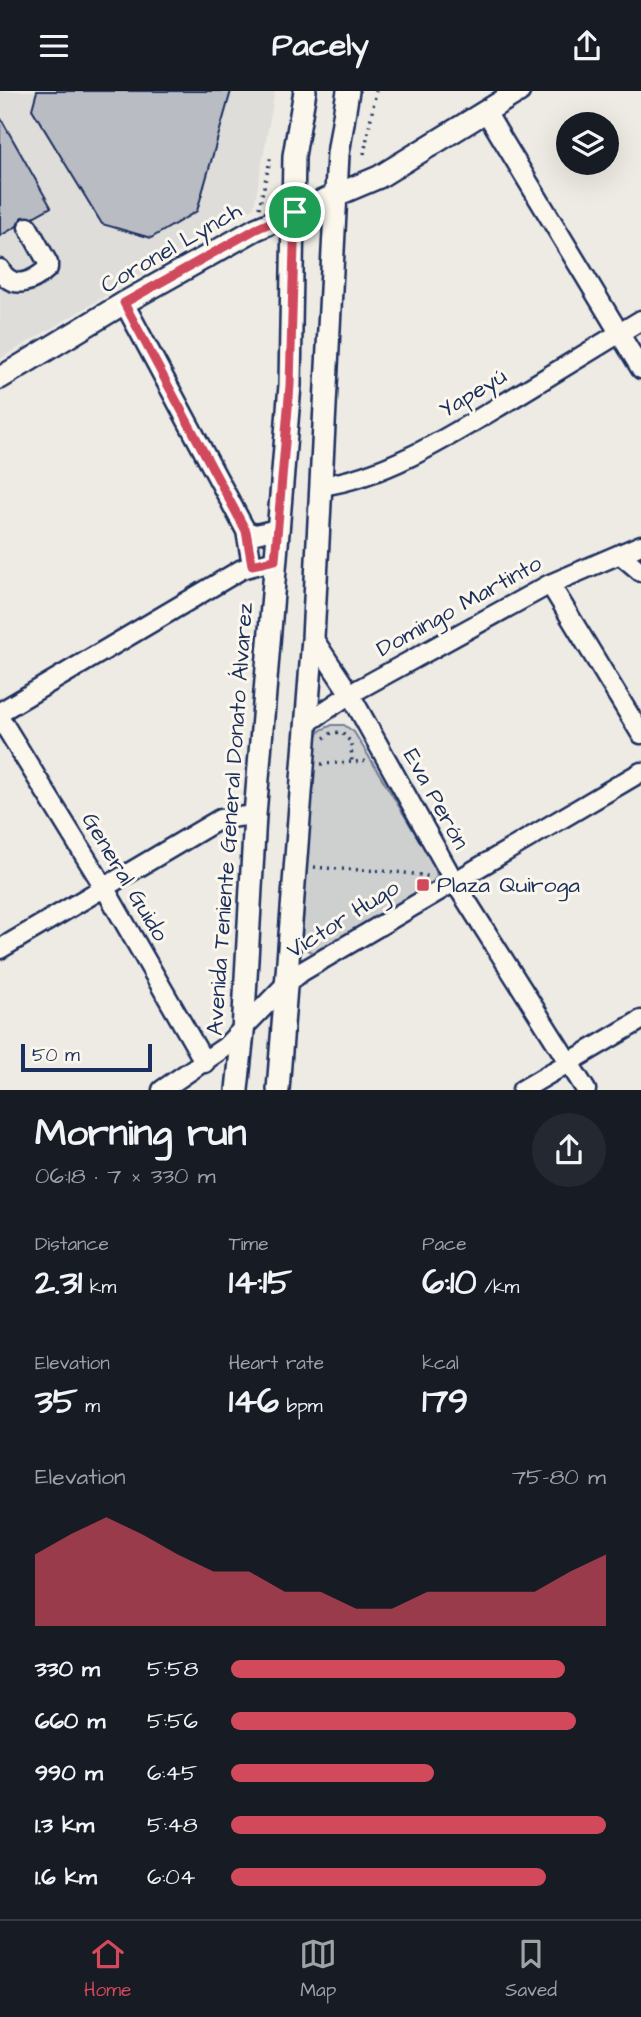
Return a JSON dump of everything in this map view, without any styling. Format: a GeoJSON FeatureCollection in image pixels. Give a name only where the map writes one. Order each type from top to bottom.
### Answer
{"type":"FeatureCollection","features":[{"type":"Feature","properties":{"kind":"main road","name":"Avenida Teniente General Donato Álvarez"},"geometry":{"type":"LineString","coordinates":[[237,1090],[243,1032],[255,815],[290,385],[294,156],[305,91]]}},
{"type":"Feature","properties":{"kind":"main road"},"geometry":{"type":"LineString","coordinates":[[278,1090],[313,638],[335,195],[338,154],[348,91]]}},
{"type":"Feature","properties":{"kind":"main road","name":"Coronel Lynch"},"geometry":{"type":"LineString","coordinates":[[0,378],[124,303],[256,229],[379,177],[486,112],[511,93]]}},
{"type":"Feature","properties":{"kind":"street"},"geometry":{"type":"LineString","coordinates":[[486,112],[641,369]]}},
{"type":"Feature","properties":{"kind":"street"},"geometry":{"type":"LineString","coordinates":[[0,268],[10,282],[18,283],[48,268],[48,263],[28,227]]}},
{"type":"Feature","properties":{"kind":"street"},"geometry":{"type":"LineString","coordinates":[[124,303],[246,531],[252,565]]}},
{"type":"Feature","properties":{"kind":"street","name":"Yapeyú"},"geometry":{"type":"LineString","coordinates":[[321,486],[363,477],[449,437],[641,320]]}},
{"type":"Feature","properties":{"kind":"street"},"geometry":{"type":"LineString","coordinates":[[246,531],[256,534],[277,529]]}},
{"type":"Feature","properties":{"kind":"street","name":"Domingo Martinto"},"geometry":{"type":"LineString","coordinates":[[307,723],[350,694],[550,584],[641,545]]}},
{"type":"Feature","properties":{"kind":"street"},"geometry":{"type":"LineString","coordinates":[[621,555],[641,572]]}},
{"type":"Feature","properties":{"kind":"street"},"geometry":{"type":"LineString","coordinates":[[0,712],[252,565],[275,560]]}},
{"type":"Feature","properties":{"kind":"street"},"geometry":{"type":"LineString","coordinates":[[550,584],[641,734]]}},
{"type":"Feature","properties":{"kind":"street","name":"Eva Perón"},"geometry":{"type":"LineString","coordinates":[[313,638],[350,694],[454,881],[586,1090]]}},
{"type":"Feature","properties":{"kind":"street","name":"General Guido"},"geometry":{"type":"LineString","coordinates":[[0,718],[104,887],[205,1063]]}},
{"type":"Feature","properties":{"kind":"street","name":"Victor Hugo"},"geometry":{"type":"LineString","coordinates":[[162,1090],[205,1063],[243,1032],[285,985],[320,960],[641,772]]}},
{"type":"Feature","properties":{"kind":"street"},"geometry":{"type":"LineString","coordinates":[[0,949],[220,819],[255,815]]}},
{"type":"Feature","properties":{"kind":"street"},"geometry":{"type":"LineString","coordinates":[[522,1090],[641,1020]]}},
{"type":"Feature","properties":{"kind":"path"},"geometry":{"type":"LineString","coordinates":[[364,154],[376,91]]}},
{"type":"Feature","properties":{"kind":"path"},"geometry":{"type":"LineString","coordinates":[[320,744],[326,734],[333,731],[342,733],[351,742],[352,764]]}},
{"type":"Feature","properties":{"kind":"path"},"geometry":{"type":"LineString","coordinates":[[320,754],[319,764],[369,761]]}},
{"type":"Feature","properties":{"kind":"path"},"geometry":{"type":"LineString","coordinates":[[312,879],[314,854]]}},
{"type":"Feature","properties":{"kind":"path"},"geometry":{"type":"LineString","coordinates":[[313,867],[408,872],[454,881]]}},
{"type":"Feature","properties":{"kind":"shaded area"},"geometry":{"type":"Polygon","coordinates":[[[0,91],[275,91],[254,207],[0,359],[0,91]]]}},
{"type":"Feature","properties":{"kind":"shaded area"},"geometry":{"type":"Polygon","coordinates":[[[332,725],[344,725],[354,732],[435,866],[437,876],[431,885],[313,953],[303,947],[302,941],[313,742],[321,730],[332,725]]]}},
{"type":"Feature","properties":{"kind":"building"},"geometry":{"type":"Polygon","coordinates":[[[37,91],[231,91],[197,211],[151,238],[102,224],[32,109],[37,91]]]}},
{"type":"Feature","properties":{"kind":"building"},"geometry":{"type":"Polygon","coordinates":[[[0,117],[51,207],[33,217],[22,217],[17,226],[0,236],[0,117]]]}},
{"type":"Feature","properties":{"kind":"place","name":"Plaza Quiroga"},"geometry":{"type":"Point","coordinates":[423,885]}},
{"type":"Feature","properties":{"kind":"route"},"geometry":{"type":"LineString","coordinates":[[295,212],[290,385],[275,560],[252,565],[246,531],[124,303],[256,229],[295,212]]}}]}
